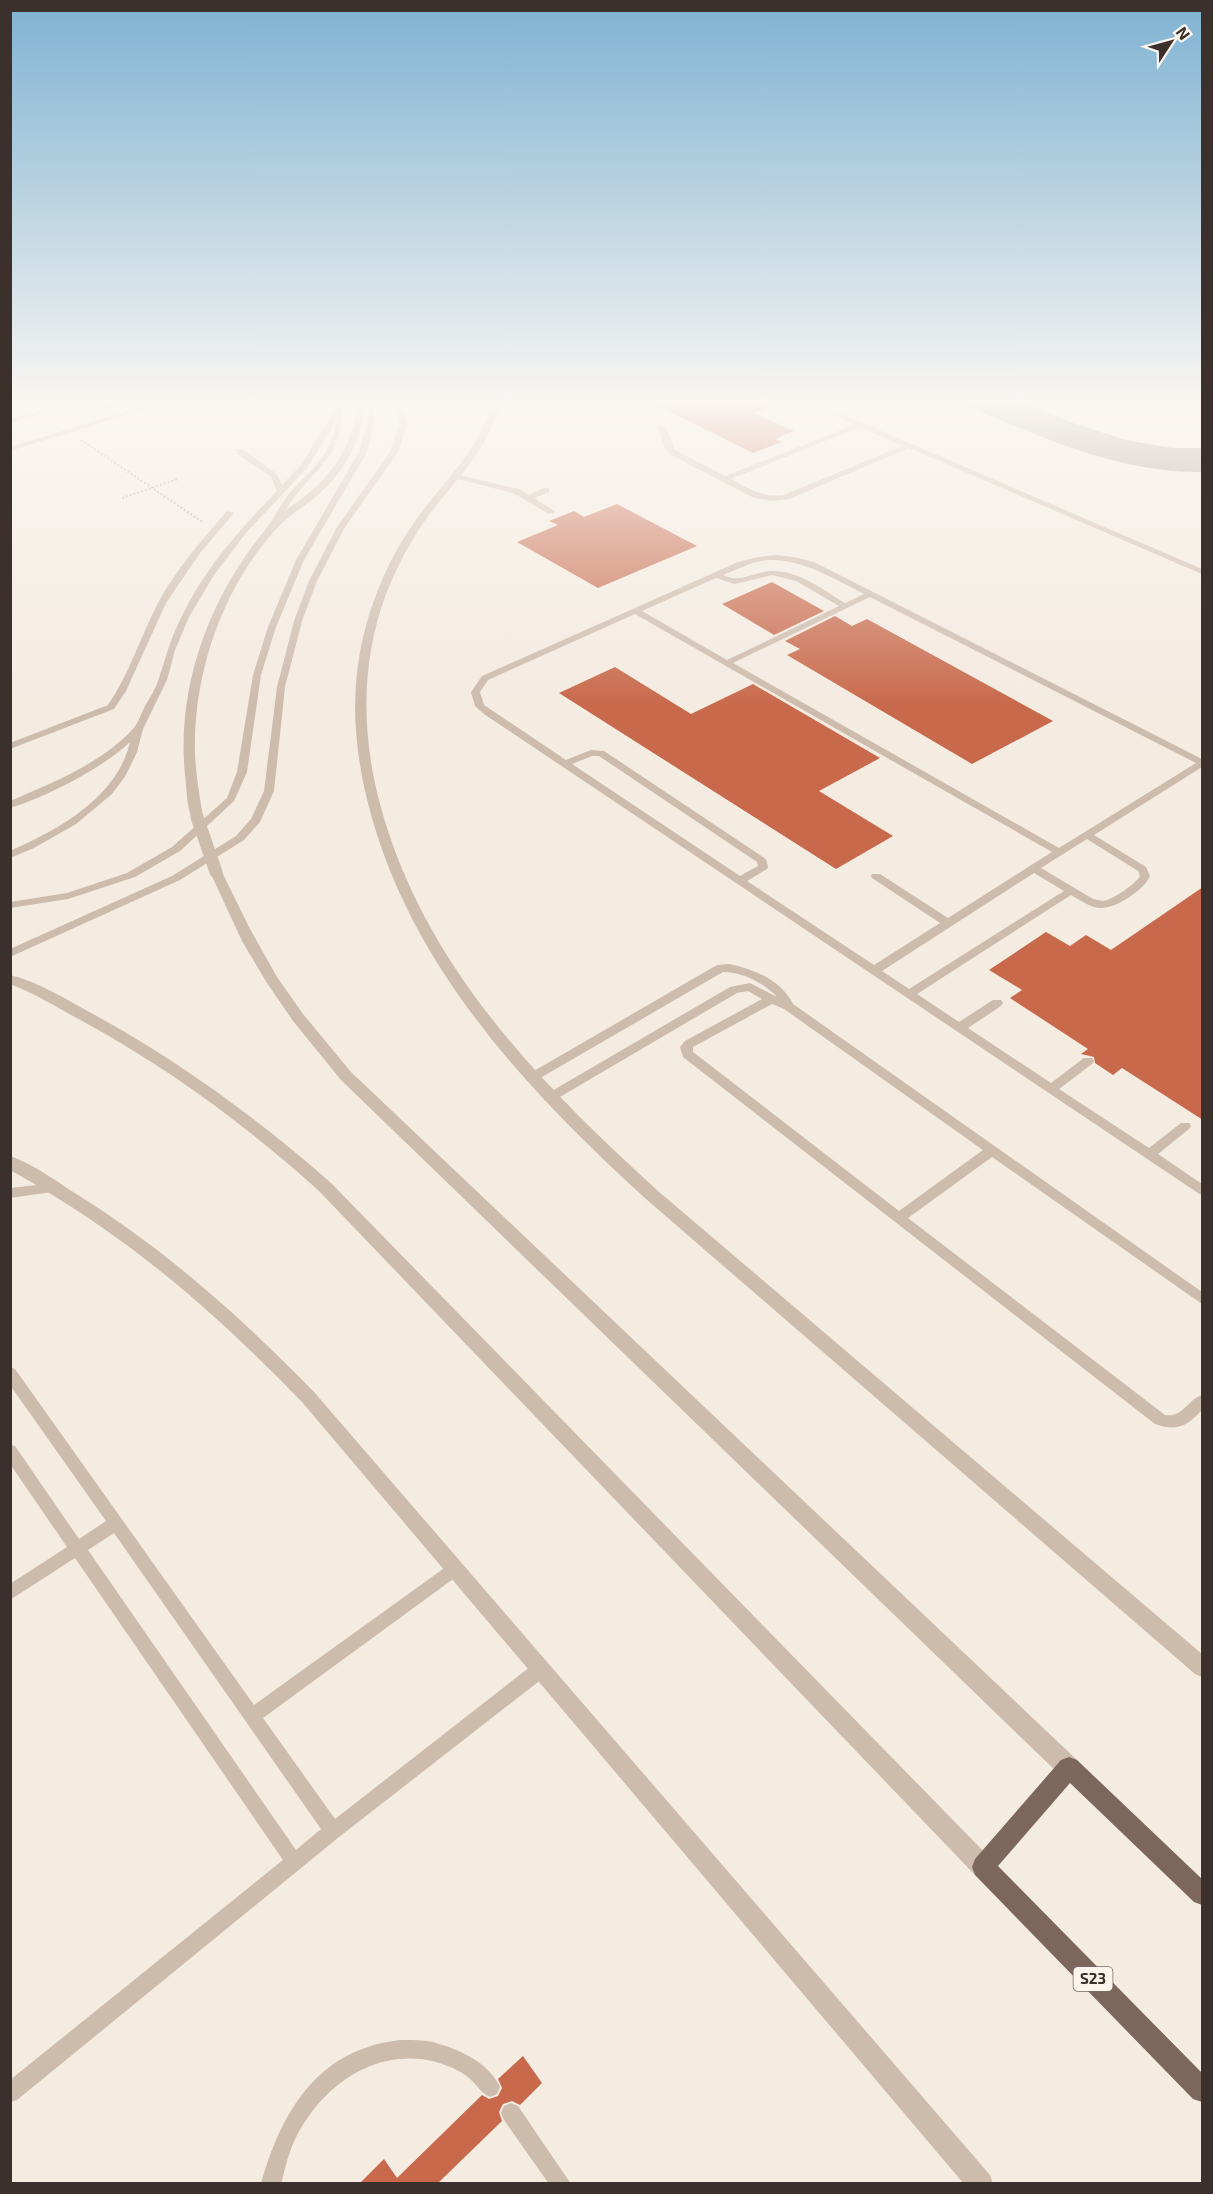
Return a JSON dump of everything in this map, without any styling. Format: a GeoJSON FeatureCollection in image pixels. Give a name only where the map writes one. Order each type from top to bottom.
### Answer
{"type":"FeatureCollection","features":[{"type":"Feature","properties":{"kind":"main road"},"geometry":{"type":"LineString","coordinates":[[983,1867],[1069,1768],[1203,1894]]}},
{"type":"Feature","properties":{"kind":"main road","name":"S23"},"geometry":{"type":"LineString","coordinates":[[983,1867],[1203,2090]]}},
{"type":"Feature","properties":{"kind":"street"},"geometry":{"type":"LineString","coordinates":[[304,501],[273,526],[220,608],[207,639],[191,705],[189,740],[191,778],[197,817],[216,872],[240,925],[272,980],[313,1038],[346,1076],[1069,1768]]}},
{"type":"Feature","properties":{"kind":"street"},"geometry":{"type":"LineString","coordinates":[[435,501],[407,540],[392,569],[373,616],[366,642],[360,687],[360,724],[363,754],[381,833],[413,908],[461,989],[531,1078],[585,1134],[652,1195],[1203,1667]]}},
{"type":"Feature","properties":{"kind":"street"},"geometry":{"type":"LineString","coordinates":[[14,980],[107,1027],[164,1060],[219,1097],[273,1139],[325,1187],[983,1867]]}},
{"type":"Feature","properties":{"kind":"street"},"geometry":{"type":"LineString","coordinates":[[10,1162],[55,1188],[139,1244],[196,1289],[253,1340],[308,1397],[981,2184]]}},
{"type":"Feature","properties":{"kind":"lane"},"geometry":{"type":"LineString","coordinates":[[10,805],[85,770],[124,743],[138,729],[163,680],[171,650],[200,589],[231,545],[270,501]]}},
{"type":"Feature","properties":{"kind":"lane"},"geometry":{"type":"LineString","coordinates":[[273,526],[287,501]]}},
{"type":"Feature","properties":{"kind":"lane"},"geometry":{"type":"LineString","coordinates":[[10,905],[90,890],[150,866],[176,849],[231,799],[242,771],[257,675],[272,627],[300,560],[334,501]]}},
{"type":"Feature","properties":{"kind":"lane"},"geometry":{"type":"LineString","coordinates":[[10,954],[176,878],[240,838],[256,819],[269,791],[281,687],[298,621],[314,581],[341,527],[359,501]]}},
{"type":"Feature","properties":{"kind":"lane"},"geometry":{"type":"LineString","coordinates":[[535,501],[552,512]]}},
{"type":"Feature","properties":{"kind":"lane"},"geometry":{"type":"LineString","coordinates":[[1038,501],[1203,572]]}},
{"type":"Feature","properties":{"kind":"lane"},"geometry":{"type":"LineString","coordinates":[[10,746],[111,707],[122,691],[162,603],[197,551],[230,513]]}},
{"type":"Feature","properties":{"kind":"lane"},"geometry":{"type":"LineString","coordinates":[[1203,763],[824,570],[800,560],[775,557],[751,560],[484,678],[478,685],[476,699],[480,706],[565,764],[1203,1190]]}},
{"type":"Feature","properties":{"kind":"lane"},"geometry":{"type":"LineString","coordinates":[[798,580],[824,570]]}},
{"type":"Feature","properties":{"kind":"lane"},"geometry":{"type":"LineString","coordinates":[[716,575],[733,583],[772,573],[787,575],[844,606]]}},
{"type":"Feature","properties":{"kind":"lane"},"geometry":{"type":"LineString","coordinates":[[727,663],[870,594]]}},
{"type":"Feature","properties":{"kind":"lane"},"geometry":{"type":"LineString","coordinates":[[635,611],[1059,852]]}},
{"type":"Feature","properties":{"kind":"lane"},"geometry":{"type":"LineString","coordinates":[[10,855],[57,832],[96,804],[123,773],[136,744],[138,729]]}},
{"type":"Feature","properties":{"kind":"lane"},"geometry":{"type":"LineString","coordinates":[[565,764],[594,752],[602,753],[762,861],[763,867],[740,881]]}},
{"type":"Feature","properties":{"kind":"lane"},"geometry":{"type":"LineString","coordinates":[[873,971],[1203,763]]}},
{"type":"Feature","properties":{"kind":"lane"},"geometry":{"type":"LineString","coordinates":[[1034,868],[1095,904],[1108,904],[1142,883],[1146,876],[1137,866],[1086,835]]}},
{"type":"Feature","properties":{"kind":"lane"},"geometry":{"type":"LineString","coordinates":[[876,876],[948,923]]}},
{"type":"Feature","properties":{"kind":"lane"},"geometry":{"type":"LineString","coordinates":[[909,994],[1072,890]]}},
{"type":"Feature","properties":{"kind":"lane"},"geometry":{"type":"LineString","coordinates":[[531,1078],[721,968],[732,967],[750,973],[783,996],[788,1006]]}},
{"type":"Feature","properties":{"kind":"lane"},"geometry":{"type":"LineString","coordinates":[[549,1098],[739,987],[750,987],[788,1006],[1203,1299]]}},
{"type":"Feature","properties":{"kind":"lane"},"geometry":{"type":"LineString","coordinates":[[771,999],[689,1044],[686,1047],[687,1054],[1160,1420],[1177,1423],[1203,1401]]}},
{"type":"Feature","properties":{"kind":"lane"},"geometry":{"type":"LineString","coordinates":[[959,1028],[997,1003]]}},
{"type":"Feature","properties":{"kind":"lane"},"geometry":{"type":"LineString","coordinates":[[1051,1089],[1088,1061]]}},
{"type":"Feature","properties":{"kind":"lane"},"geometry":{"type":"LineString","coordinates":[[1149,1155],[1185,1126]]}},
{"type":"Feature","properties":{"kind":"lane"},"geometry":{"type":"LineString","coordinates":[[899,1218],[992,1150]]}},
{"type":"Feature","properties":{"kind":"lane"},"geometry":{"type":"LineString","coordinates":[[10,1192],[55,1188]]}},
{"type":"Feature","properties":{"kind":"lane"},"geometry":{"type":"LineString","coordinates":[[10,1373],[333,1831]]}},
{"type":"Feature","properties":{"kind":"lane"},"geometry":{"type":"LineString","coordinates":[[10,1451],[295,1863]]}},
{"type":"Feature","properties":{"kind":"lane"},"geometry":{"type":"LineString","coordinates":[[10,1593],[116,1524]]}},
{"type":"Feature","properties":{"kind":"lane"},"geometry":{"type":"LineString","coordinates":[[252,1716],[456,1569]]}},
{"type":"Feature","properties":{"kind":"lane"},"geometry":{"type":"LineString","coordinates":[[10,2093],[333,1831],[541,1669]]}},
{"type":"Feature","properties":{"kind":"lane"},"geometry":{"type":"LineString","coordinates":[[271,2184],[275,2162],[294,2117],[324,2082],[358,2058],[397,2048],[434,2050],[469,2066],[490,2086]]}},
{"type":"Feature","properties":{"kind":"lane"},"geometry":{"type":"LineString","coordinates":[[511,2113],[561,2184]]}},
{"type":"Feature","properties":{"kind":"path"},"geometry":{"type":"LineString","coordinates":[[172,501],[214,530]]}},
{"type":"Feature","properties":{"kind":"building"},"geometry":{"type":"Polygon","coordinates":[[[617,504],[697,546],[598,588],[517,542],[558,525],[549,521],[574,511],[584,517],[617,504]]]}},
{"type":"Feature","properties":{"kind":"building"},"geometry":{"type":"Polygon","coordinates":[[[772,582],[824,611],[774,635],[722,604],[772,582]]]}},
{"type":"Feature","properties":{"kind":"building"},"geometry":{"type":"Polygon","coordinates":[[[835,616],[852,626],[867,619],[1053,721],[972,764],[787,655],[800,649],[785,641],[835,616]]]}},
{"type":"Feature","properties":{"kind":"building"},"geometry":{"type":"Polygon","coordinates":[[[615,667],[691,714],[753,684],[880,758],[819,791],[893,836],[836,869],[559,693],[615,667]]]}},
{"type":"Feature","properties":{"kind":"building"},"geometry":{"type":"Polygon","coordinates":[[[1203,887],[1203,1120],[1122,1068],[1113,1075],[1095,1063],[1094,1057],[1081,1054],[1088,1049],[1010,998],[1022,990],[989,970],[1046,932],[1070,946],[1086,935],[1111,950],[1203,887]]]}},
{"type":"Feature","properties":{"kind":"building"},"geometry":{"type":"Polygon","coordinates":[[[523,2056],[542,2083],[520,2105],[512,2101],[503,2104],[499,2112],[502,2121],[437,2184],[359,2184],[384,2159],[397,2178],[482,2095],[489,2099],[498,2096],[502,2088],[498,2079],[523,2056]]]}}]}
